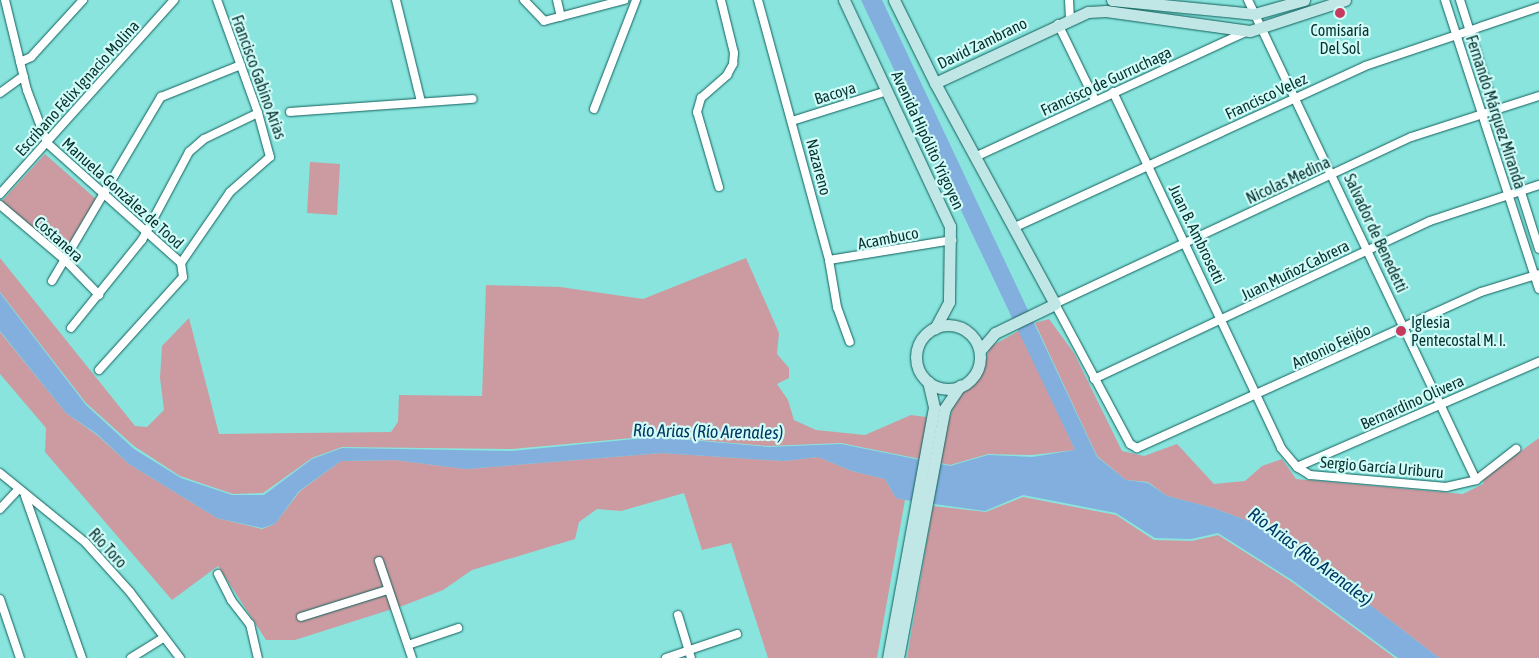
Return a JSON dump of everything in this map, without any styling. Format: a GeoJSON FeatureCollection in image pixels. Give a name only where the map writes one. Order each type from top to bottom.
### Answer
{"type":"FeatureCollection","features":[{"type":"Feature","properties":{"kind":"main road","name":"Avenida Hipólito Yrigoyen"},"geometry":{"type":"LineString","coordinates":[[844,0],[946,216],[952,240],[948,308],[935,328]]}},
{"type":"Feature","properties":{"kind":"main road","name":"Avenida Hipólito Yrigoyen"},"geometry":{"type":"LineString","coordinates":[[894,0],[935,83],[1012,228],[1055,304]]}},
{"type":"Feature","properties":{"kind":"main road"},"geometry":{"type":"LineString","coordinates":[[1112,0],[1254,14],[1304,0]]}},
{"type":"Feature","properties":{"kind":"main road"},"geometry":{"type":"LineString","coordinates":[[1256,29],[1346,0]]}},
{"type":"Feature","properties":{"kind":"main road","name":"David Zambrano"},"geometry":{"type":"LineString","coordinates":[[935,83],[1070,18],[1098,10],[1256,29]]}},
{"type":"Feature","properties":{"kind":"main road"},"geometry":{"type":"LineString","coordinates":[[888,658],[916,531],[940,408],[976,372],[980,350],[999,331],[1055,304]]}},
{"type":"Feature","properties":{"kind":"main road"},"geometry":{"type":"LineString","coordinates":[[940,408],[928,382],[918,367],[916,357],[921,340],[935,328],[949,325],[969,332],[999,331]]}},
{"type":"Feature","properties":{"kind":"main road"},"geometry":{"type":"LineString","coordinates":[[969,332],[980,350]]}},
{"type":"Feature","properties":{"kind":"main road"},"geometry":{"type":"LineString","coordinates":[[928,382],[944,388],[960,386]]}},
{"type":"Feature","properties":{"kind":"main road"},"geometry":{"type":"LineString","coordinates":[[898,658],[916,531]]}},
{"type":"Feature","properties":{"kind":"street","name":"Manuela González de Tood"},"geometry":{"type":"LineString","coordinates":[[5,0],[35,118],[47,142],[103,196],[181,263]]}},
{"type":"Feature","properties":{"kind":"street"},"geometry":{"type":"LineString","coordinates":[[20,62],[36,51],[83,0]]}},
{"type":"Feature","properties":{"kind":"street","name":"Escribano Félix Ignacio Molina"},"geometry":{"type":"LineString","coordinates":[[0,194],[174,0]]}},
{"type":"Feature","properties":{"kind":"street","name":"Francisco Gabino Arias"},"geometry":{"type":"LineString","coordinates":[[181,263],[234,188],[267,163],[270,150],[241,65],[216,0]]}},
{"type":"Feature","properties":{"kind":"street"},"geometry":{"type":"LineString","coordinates":[[396,0],[421,102]]}},
{"type":"Feature","properties":{"kind":"street"},"geometry":{"type":"LineString","coordinates":[[524,0],[538,18],[549,20],[624,0]]}},
{"type":"Feature","properties":{"kind":"street"},"geometry":{"type":"LineString","coordinates":[[556,0],[560,17]]}},
{"type":"Feature","properties":{"kind":"street"},"geometry":{"type":"LineString","coordinates":[[594,110],[636,0]]}},
{"type":"Feature","properties":{"kind":"street"},"geometry":{"type":"LineString","coordinates":[[719,187],[697,112],[701,98],[727,75],[733,64],[734,53],[721,0]]}},
{"type":"Feature","properties":{"kind":"street","name":"Nazareno"},"geometry":{"type":"LineString","coordinates":[[758,0],[829,260],[837,307],[850,342]]}},
{"type":"Feature","properties":{"kind":"street"},"geometry":{"type":"LineString","coordinates":[[1069,0],[1070,18]]}},
{"type":"Feature","properties":{"kind":"street","name":"Salvador de Benedetti"},"geometry":{"type":"LineString","coordinates":[[1248,0],[1254,14],[1256,29],[1295,97],[1333,174],[1476,480]]}},
{"type":"Feature","properties":{"kind":"street","name":"Fernando Márquez Miranda"},"geometry":{"type":"LineString","coordinates":[[1445,0],[1508,194],[1537,274],[1539,288]]}},
{"type":"Feature","properties":{"kind":"street","name":"Fernando Márquez Miranda"},"geometry":{"type":"LineString","coordinates":[[1460,0],[1539,249]]}},
{"type":"Feature","properties":{"kind":"street","name":"Francisco Velez"},"geometry":{"type":"LineString","coordinates":[[1012,228],[1380,59],[1539,7]]}},
{"type":"Feature","properties":{"kind":"street"},"geometry":{"type":"LineString","coordinates":[[1058,24],[1095,100]]}},
{"type":"Feature","properties":{"kind":"street","name":"Francisco de Gurruchaga"},"geometry":{"type":"LineString","coordinates":[[975,158],[1095,100],[1256,29]]}},
{"type":"Feature","properties":{"kind":"street"},"geometry":{"type":"LineString","coordinates":[[52,281],[161,97],[241,65]]}},
{"type":"Feature","properties":{"kind":"street"},"geometry":{"type":"LineString","coordinates":[[0,93],[23,76]]}},
{"type":"Feature","properties":{"kind":"street","name":"Bacoya"},"geometry":{"type":"LineString","coordinates":[[792,121],[887,91]]}},
{"type":"Feature","properties":{"kind":"street","name":"Juan B. Ambrosetti"},"geometry":{"type":"LineString","coordinates":[[1113,92],[1186,243],[1281,448],[1297,467]]}},
{"type":"Feature","properties":{"kind":"street","name":"Nicolas Medina"},"geometry":{"type":"LineString","coordinates":[[1055,304],[1410,137],[1539,96]]}},
{"type":"Feature","properties":{"kind":"street"},"geometry":{"type":"LineString","coordinates":[[290,112],[473,99]]}},
{"type":"Feature","properties":{"kind":"street"},"geometry":{"type":"LineString","coordinates":[[71,328],[99,295],[146,232],[189,152],[204,139],[258,113]]}},
{"type":"Feature","properties":{"kind":"street","name":"Juan Muñoz Cabrera"},"geometry":{"type":"LineString","coordinates":[[1094,379],[1441,216],[1539,185]]}},
{"type":"Feature","properties":{"kind":"street","name":"Costanera"},"geometry":{"type":"LineString","coordinates":[[0,205],[64,260],[99,295]]}},
{"type":"Feature","properties":{"kind":"street","name":"Acambuco"},"geometry":{"type":"LineString","coordinates":[[829,260],[952,240]]}},
{"type":"Feature","properties":{"kind":"street"},"geometry":{"type":"LineString","coordinates":[[98,370],[183,277],[181,263]]}},
{"type":"Feature","properties":{"kind":"street","name":"Antonio Feijóo"},"geometry":{"type":"LineString","coordinates":[[1094,379],[1130,444],[1136,448],[1257,396],[1487,290],[1537,274]]}},
{"type":"Feature","properties":{"kind":"street"},"geometry":{"type":"LineString","coordinates":[[1055,304],[1094,379]]}},
{"type":"Feature","properties":{"kind":"street","name":"Bernardino Olivera"},"geometry":{"type":"LineString","coordinates":[[1297,467],[1539,362]]}},
{"type":"Feature","properties":{"kind":"street","name":"Sergio García Uriburu"},"geometry":{"type":"LineString","coordinates":[[1297,467],[1310,475],[1430,488],[1458,486],[1476,480],[1516,449]]}},
{"type":"Feature","properties":{"kind":"street","name":"Río Toro"},"geometry":{"type":"LineString","coordinates":[[0,473],[25,496],[84,542],[130,592],[180,658]]}},
{"type":"Feature","properties":{"kind":"street"},"geometry":{"type":"LineString","coordinates":[[0,509],[18,490]]}},
{"type":"Feature","properties":{"kind":"street"},"geometry":{"type":"LineString","coordinates":[[25,496],[82,658]]}},
{"type":"Feature","properties":{"kind":"street"},"geometry":{"type":"LineString","coordinates":[[379,561],[412,658]]}},
{"type":"Feature","properties":{"kind":"street"},"geometry":{"type":"LineString","coordinates":[[218,574],[231,600],[250,624],[258,658]]}},
{"type":"Feature","properties":{"kind":"street"},"geometry":{"type":"LineString","coordinates":[[301,617],[388,590]]}},
{"type":"Feature","properties":{"kind":"street"},"geometry":{"type":"LineString","coordinates":[[0,599],[20,658]]}},
{"type":"Feature","properties":{"kind":"street"},"geometry":{"type":"LineString","coordinates":[[678,615],[690,654]]}},
{"type":"Feature","properties":{"kind":"street"},"geometry":{"type":"LineString","coordinates":[[408,645],[458,628]]}},
{"type":"Feature","properties":{"kind":"street"},"geometry":{"type":"LineString","coordinates":[[666,658],[690,654],[737,634]]}},
{"type":"Feature","properties":{"kind":"street"},"geometry":{"type":"LineString","coordinates":[[131,658],[164,637]]}},
{"type":"Feature","properties":{"kind":"shaded area"},"geometry":{"type":"Polygon","coordinates":[[[45,154],[96,199],[62,256],[2,201],[45,154]]]}},
{"type":"Feature","properties":{"kind":"shaded area"},"geometry":{"type":"Polygon","coordinates":[[[310,162],[340,164],[337,215],[307,213],[310,162]]]}},
{"type":"Feature","properties":{"kind":"shaded area"},"geometry":{"type":"Polygon","coordinates":[[[0,258],[135,426],[147,427],[164,410],[160,378],[162,346],[189,318],[219,434],[391,432],[398,422],[399,395],[482,396],[486,285],[560,287],[643,299],[746,258],[779,333],[777,354],[789,368],[789,378],[777,384],[788,400],[794,420],[816,430],[865,435],[911,415],[949,420],[957,396],[979,380],[990,347],[1020,330],[1075,450],[1032,455],[988,454],[950,465],[841,443],[768,446],[654,436],[512,449],[342,447],[312,458],[263,493],[233,494],[180,476],[134,446],[86,403],[0,292],[0,258]]]}},
{"type":"Feature","properties":{"kind":"shaded area"},"geometry":{"type":"Polygon","coordinates":[[[1049,319],[1074,353],[1122,451],[1144,456],[1177,444],[1214,484],[1245,481],[1262,466],[1282,459],[1296,479],[1463,494],[1483,484],[1485,477],[1539,438],[1539,658],[1439,658],[1273,530],[1213,508],[1167,496],[1148,482],[1126,480],[1097,456],[1035,323],[1049,319]]]}},
{"type":"Feature","properties":{"kind":"shaded area"},"geometry":{"type":"Polygon","coordinates":[[[0,332],[66,413],[97,435],[129,464],[217,518],[262,529],[275,524],[300,491],[341,461],[395,460],[466,469],[662,453],[783,461],[818,457],[852,471],[885,479],[896,498],[905,500],[877,658],[768,658],[731,543],[702,550],[684,493],[621,511],[597,509],[579,522],[575,539],[472,570],[443,590],[405,605],[295,640],[266,640],[218,566],[172,600],[45,452],[46,428],[0,374],[0,332]]]}},
{"type":"Feature","properties":{"kind":"shaded area"},"geometry":{"type":"Polygon","coordinates":[[[1023,497],[1116,515],[1154,540],[1192,541],[1218,535],[1292,582],[1395,658],[907,658],[933,506],[986,512],[1023,497]]]}},
{"type":"Feature","properties":{"kind":"water"},"geometry":{"type":"Polygon","coordinates":[[[861,0],[882,0],[1097,457],[1126,480],[1148,483],[1167,496],[1213,508],[1273,530],[1439,658],[1398,658],[1292,580],[1218,533],[1191,539],[1155,538],[1116,513],[1023,495],[985,511],[905,500],[896,498],[885,479],[852,471],[818,457],[783,461],[662,453],[466,469],[395,460],[341,461],[299,491],[275,524],[262,528],[217,518],[129,464],[97,434],[66,413],[0,331],[0,293],[86,405],[134,449],[181,478],[232,495],[264,495],[312,459],[342,448],[512,451],[655,437],[769,447],[841,444],[950,466],[988,455],[1032,457],[1075,450],[861,0]]]}},
{"type":"Feature","properties":{"kind":"place","name":"Comisaría Del Sol"},"geometry":{"type":"Point","coordinates":[1340,13]}},
{"type":"Feature","properties":{"kind":"place","name":"Iglesia Pentecostal M. I."},"geometry":{"type":"Point","coordinates":[1401,331]}},
{"type":"Feature","properties":{"kind":"water label","name":"Río Arias (Río Arenales)"},"geometry":{"type":"Point","coordinates":[708,432]}},
{"type":"Feature","properties":{"kind":"water label","name":"Río Arias (Río Arenales)"},"geometry":{"type":"Point","coordinates":[1310,557]}}]}
